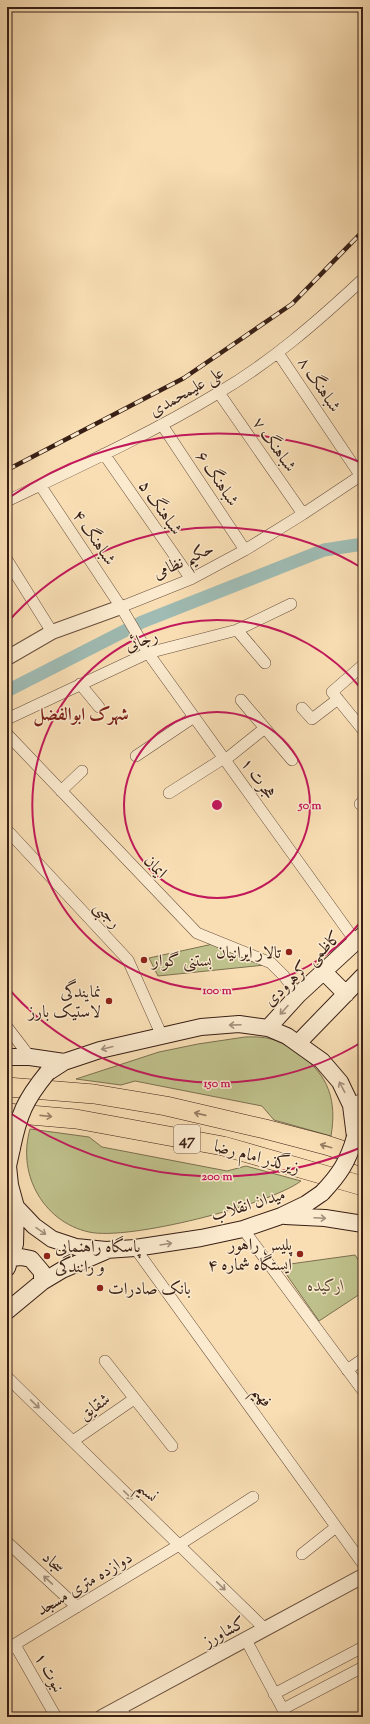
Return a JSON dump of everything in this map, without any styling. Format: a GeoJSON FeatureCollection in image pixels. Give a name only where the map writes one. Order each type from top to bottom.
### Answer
{"type":"FeatureCollection","features":[{"type":"Feature","properties":{"kind":"highway","name":"زیرگذر امام رضا"},"geometry":{"type":"LineString","coordinates":[[7,1086],[94,1094],[166,1106],[266,1129],[326,1145],[363,1158]]}},
{"type":"Feature","properties":{"kind":"highway","name":"زیرگذر امام رضا"},"geometry":{"type":"LineString","coordinates":[[7,1113],[76,1119],[223,1146],[363,1186]]}},
{"type":"Feature","properties":{"kind":"main road","name":"کاظمی کرهرودی"},"geometry":{"type":"LineString","coordinates":[[268,1028],[298,995],[360,939]]}},
{"type":"Feature","properties":{"kind":"main road"},"geometry":{"type":"LineString","coordinates":[[323,971],[346,994]]}},
{"type":"Feature","properties":{"kind":"main road"},"geometry":{"type":"LineString","coordinates":[[298,1044],[363,976]]}},
{"type":"Feature","properties":{"kind":"main road","name":"میدان انقلاب"},"geometry":{"type":"LineString","coordinates":[[231,1025],[268,1028],[286,1036],[322,1061],[357,1103],[357,1127],[350,1155],[342,1170],[322,1193],[306,1204],[281,1216],[243,1229],[171,1243],[106,1250],[76,1247],[52,1238],[34,1226],[16,1207],[10,1185],[7,1165],[16,1127],[23,1107],[47,1073],[64,1062],[107,1048],[201,1027],[231,1025]]}},
{"type":"Feature","properties":{"kind":"main road"},"geometry":{"type":"LineString","coordinates":[[7,1057],[30,1057],[64,1062]]}},
{"type":"Feature","properties":{"kind":"main road"},"geometry":{"type":"LineString","coordinates":[[9,1263],[15,1244],[16,1207]]}},
{"type":"Feature","properties":{"kind":"main road"},"geometry":{"type":"LineString","coordinates":[[281,1216],[325,1218],[363,1224]]}},
{"type":"Feature","properties":{"kind":"main road"},"geometry":{"type":"LineString","coordinates":[[7,1311],[42,1282],[62,1270],[106,1250]]}},
{"type":"Feature","properties":{"kind":"main road"},"geometry":{"type":"LineString","coordinates":[[9,1263],[21,1257],[31,1259],[42,1272],[42,1282]]}},
{"type":"Feature","properties":{"kind":"street","name":"علی علیمحمدی"},"geometry":{"type":"LineString","coordinates":[[7,502],[162,425],[219,393],[278,353],[324,315],[363,279]]}},
{"type":"Feature","properties":{"kind":"street","name":"شباهنگ ۸"},"geometry":{"type":"LineString","coordinates":[[278,353],[362,474]]}},
{"type":"Feature","properties":{"kind":"street","name":"شباهنگ ۷"},"geometry":{"type":"LineString","coordinates":[[219,393],[303,514]]}},
{"type":"Feature","properties":{"kind":"street","name":"شباهنگ ۶"},"geometry":{"type":"LineString","coordinates":[[162,425],[245,550]]}},
{"type":"Feature","properties":{"kind":"street","name":"شباهنگ ۵"},"geometry":{"type":"LineString","coordinates":[[104,454],[191,579]]}},
{"type":"Feature","properties":{"kind":"street","name":"حکیم نظامی"},"geometry":{"type":"LineString","coordinates":[[7,658],[52,632],[123,610],[191,579],[245,550],[303,514],[362,474]]}},
{"type":"Feature","properties":{"kind":"street","name":"شباهنگ ۴"},"geometry":{"type":"LineString","coordinates":[[40,485],[123,610],[141,641]]}},
{"type":"Feature","properties":{"kind":"street"},"geometry":{"type":"LineString","coordinates":[[7,560],[52,632]]}},
{"type":"Feature","properties":{"kind":"street","name":"رجائی"},"geometry":{"type":"LineString","coordinates":[[7,719],[148,653],[237,630],[291,604]]}},
{"type":"Feature","properties":{"kind":"street"},"geometry":{"type":"LineString","coordinates":[[237,630],[265,663]]}},
{"type":"Feature","properties":{"kind":"street","name":"هجرت ۱"},"geometry":{"type":"LineString","coordinates":[[141,641],[194,717],[360,939]]}},
{"type":"Feature","properties":{"kind":"street"},"geometry":{"type":"LineString","coordinates":[[302,708],[312,719],[363,665]]}},
{"type":"Feature","properties":{"kind":"street"},"geometry":{"type":"LineString","coordinates":[[80,684],[99,708]]}},
{"type":"Feature","properties":{"kind":"street"},"geometry":{"type":"LineString","coordinates":[[335,696],[362,726]]}},
{"type":"Feature","properties":{"kind":"street"},"geometry":{"type":"LineString","coordinates":[[241,700],[292,760]]}},
{"type":"Feature","properties":{"kind":"street"},"geometry":{"type":"LineString","coordinates":[[136,756],[194,717]]}},
{"type":"Feature","properties":{"kind":"street"},"geometry":{"type":"LineString","coordinates":[[169,793],[225,759],[265,728]]}},
{"type":"Feature","properties":{"kind":"street","name":"ایمان"},"geometry":{"type":"LineString","coordinates":[[7,734],[197,933],[271,963],[284,976],[298,995]]}},
{"type":"Feature","properties":{"kind":"street"},"geometry":{"type":"LineString","coordinates":[[61,791],[82,771]]}},
{"type":"Feature","properties":{"kind":"street","name":"رجبی"},"geometry":{"type":"LineString","coordinates":[[7,830],[128,960],[162,1036]]}},
{"type":"Feature","properties":{"kind":"street"},"geometry":{"type":"LineString","coordinates":[[7,1028],[30,1057]]}},
{"type":"Feature","properties":{"kind":"street"},"geometry":{"type":"LineString","coordinates":[[243,1229],[363,1391]]}},
{"type":"Feature","properties":{"kind":"street","name":"فهیم"},"geometry":{"type":"LineString","coordinates":[[135,1248],[363,1564]]}},
{"type":"Feature","properties":{"kind":"street"},"geometry":{"type":"LineString","coordinates":[[347,1370],[363,1359]]}},
{"type":"Feature","properties":{"kind":"street"},"geometry":{"type":"LineString","coordinates":[[105,1361],[172,1446]]}},
{"type":"Feature","properties":{"kind":"street","name":"نسیم"},"geometry":{"type":"LineString","coordinates":[[7,1377],[265,1629]]}},
{"type":"Feature","properties":{"kind":"street","name":"شقایق"},"geometry":{"type":"LineString","coordinates":[[73,1441],[134,1398]]}},
{"type":"Feature","properties":{"kind":"street"},"geometry":{"type":"LineString","coordinates":[[179,1545],[253,1497]]}},
{"type":"Feature","properties":{"kind":"street"},"geometry":{"type":"LineString","coordinates":[[302,1554],[336,1526]]}},
{"type":"Feature","properties":{"kind":"street","name":"سجاد"},"geometry":{"type":"LineString","coordinates":[[7,1542],[77,1607]]}},
{"type":"Feature","properties":{"kind":"street","name":"دوازده متری مسجد"},"geometry":{"type":"LineString","coordinates":[[11,1647],[179,1545]]}},
{"type":"Feature","properties":{"kind":"street","name":"کشاورز"},"geometry":{"type":"LineString","coordinates":[[102,1717],[123,1712],[265,1629],[363,1576]]}},
{"type":"Feature","properties":{"kind":"street"},"geometry":{"type":"LineString","coordinates":[[246,1640],[285,1713],[363,1667]]}},
{"type":"Feature","properties":{"kind":"street","name":"نبوت ۱"},"geometry":{"type":"LineString","coordinates":[[11,1647],[56,1717]]}},
{"type":"Feature","properties":{"kind":"street"},"geometry":{"type":"LineString","coordinates":[[274,1694],[363,1647]]}},
{"type":"Feature","properties":{"kind":"green space"},"geometry":{"type":"Polygon","coordinates":[[[213,944],[265,965],[158,976],[149,958],[213,944]]]}},
{"type":"Feature","properties":{"kind":"green space"},"geometry":{"type":"Polygon","coordinates":[[[245,1037],[268,1038],[280,1042],[299,1054],[318,1071],[324,1080],[331,1100],[333,1123],[331,1136],[274,1120],[262,1106],[135,1081],[121,1085],[76,1079],[159,1052],[245,1037]]]}},
{"type":"Feature","properties":{"kind":"green space"},"geometry":{"type":"Polygon","coordinates":[[[30,1129],[89,1137],[102,1147],[227,1171],[246,1166],[301,1181],[260,1200],[198,1219],[134,1231],[108,1233],[89,1232],[81,1230],[58,1218],[40,1199],[28,1169],[27,1145],[30,1129]]]}},
{"type":"Feature","properties":{"kind":"green space","name":"ارکیده"},"geometry":{"type":"Polygon","coordinates":[[[355,1255],[363,1267],[363,1292],[319,1321],[284,1271],[290,1264],[355,1255]]]}},
{"type":"Feature","properties":{"kind":"waterway"},"geometry":{"type":"LineString","coordinates":[[7,691],[142,622],[324,550],[363,544]]}},
{"type":"Feature","properties":{"kind":"railway"},"geometry":{"type":"LineString","coordinates":[[7,470],[184,378],[292,304],[363,231]]}},
{"type":"Feature","properties":{"kind":"place","name":"تالار ایرانیان"},"geometry":{"type":"Point","coordinates":[289,952]}},
{"type":"Feature","properties":{"kind":"place","name":"بستنی گوار"},"geometry":{"type":"Point","coordinates":[144,960]}},
{"type":"Feature","properties":{"kind":"place","name":"نمایندگی لاستیک بارز"},"geometry":{"type":"Point","coordinates":[109,1001]}},
{"type":"Feature","properties":{"kind":"place","name":"پلیس راهور ایستگاه شماره ۴"},"geometry":{"type":"Point","coordinates":[300,1254]}},
{"type":"Feature","properties":{"kind":"place","name":"پاسگاه راهنمایی و رانندگی"},"geometry":{"type":"Point","coordinates":[47,1256]}},
{"type":"Feature","properties":{"kind":"place","name":"بانک صادرات"},"geometry":{"type":"Point","coordinates":[100,1288]}},
{"type":"Feature","properties":{"kind":"district","name":"شهرک ابوالفضل"},"geometry":{"type":"Point","coordinates":[81,714]}}]}
